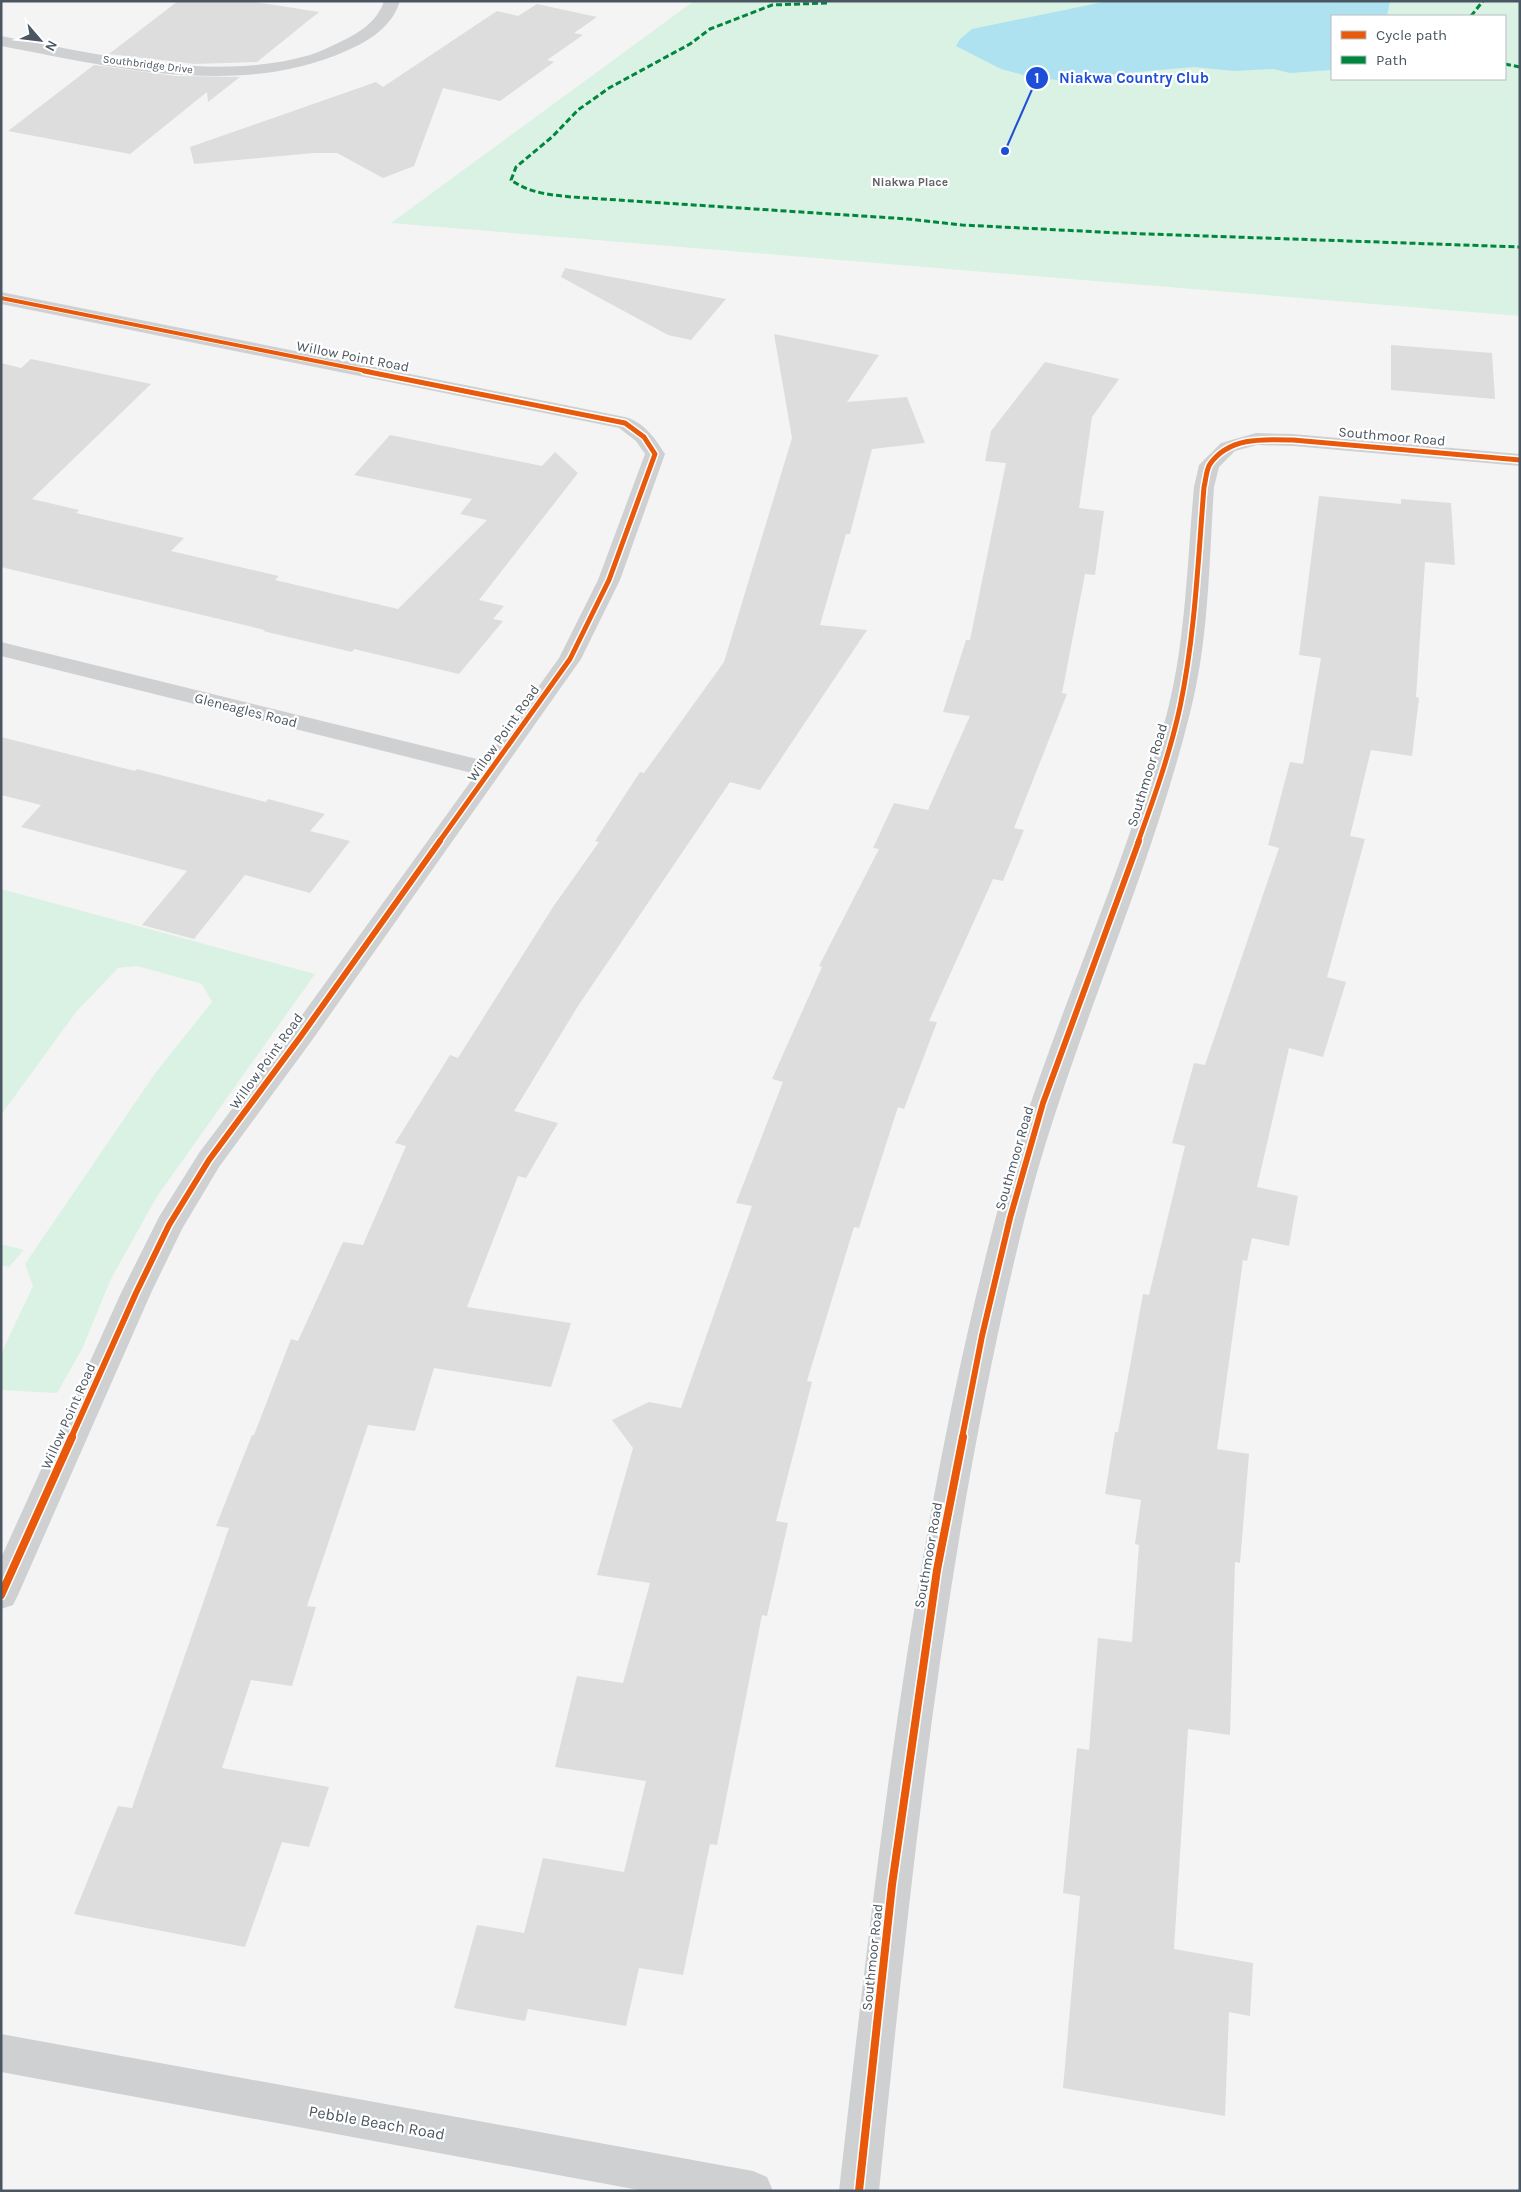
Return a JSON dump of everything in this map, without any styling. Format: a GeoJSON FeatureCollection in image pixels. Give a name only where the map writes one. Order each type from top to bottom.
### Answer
{"type":"FeatureCollection","features":[{"type":"Feature","properties":{"kind":"street","name":"Southbridge Drive"},"geometry":{"type":"LineString","coordinates":[[1,41],[148,67],[186,71],[232,71],[290,65],[340,50],[373,31],[391,8],[392,1]]}},
{"type":"Feature","properties":{"kind":"street","name":"Willow Point Road"},"geometry":{"type":"LineString","coordinates":[[1,298],[625,423],[644,437],[655,454],[609,580],[570,659],[210,1160],[170,1225],[136,1293],[1,1595]]}},
{"type":"Feature","properties":{"kind":"street","name":"Southmoor Road"},"geometry":{"type":"LineString","coordinates":[[859,2191],[892,1884],[933,1600],[982,1336],[1010,1218],[1043,1103],[1157,791],[1180,708],[1194,630],[1204,487],[1209,465],[1228,447],[1256,439],[1293,440],[1520,460]]}},
{"type":"Feature","properties":{"kind":"street","name":"Gleneagles Road"},"geometry":{"type":"LineString","coordinates":[[1,649],[491,770]]}},
{"type":"Feature","properties":{"kind":"street","name":"Pebble Beach Road"},"geometry":{"type":"LineString","coordinates":[[1,2053],[753,2191]]}},
{"type":"Feature","properties":{"kind":"green space"},"geometry":{"type":"Polygon","coordinates":[[[694,1],[1520,1],[1520,316],[391,223],[694,1]]]}},
{"type":"Feature","properties":{"kind":"green space"},"geometry":{"type":"Polygon","coordinates":[[[1,889],[315,974],[156,1198],[111,1279],[82,1349],[57,1393],[1,1390],[1,1354],[33,1286],[25,1264],[156,1072],[212,1002],[202,984],[137,966],[118,968],[76,1012],[1,1115],[1,889]]]}},
{"type":"Feature","properties":{"kind":"green space"},"geometry":{"type":"Polygon","coordinates":[[[1,1244],[24,1250],[9,1267],[1,1265],[1,1244]]]}},
{"type":"Feature","properties":{"kind":"water"},"geometry":{"type":"Polygon","coordinates":[[[1108,1],[1390,1],[1387,15],[1331,15],[1331,70],[1290,73],[1273,69],[1234,71],[1193,67],[1106,75],[1078,83],[1027,76],[1001,69],[956,46],[960,39],[972,29],[1108,1]]]}},
{"type":"Feature","properties":{"kind":"building"},"geometry":{"type":"Polygon","coordinates":[[[178,1],[249,1],[319,12],[257,62],[195,64],[109,54],[178,1]]]}},
{"type":"Feature","properties":{"kind":"building"},"geometry":{"type":"Polygon","coordinates":[[[537,4],[597,17],[574,33],[583,35],[547,60],[554,62],[500,101],[443,88],[414,166],[383,178],[337,153],[314,153],[194,164],[190,147],[376,82],[383,87],[497,11],[518,16],[537,4]]]}},
{"type":"Feature","properties":{"kind":"building"},"geometry":{"type":"Polygon","coordinates":[[[94,65],[175,76],[240,77],[208,102],[207,92],[130,154],[8,131],[94,65]]]}},
{"type":"Feature","properties":{"kind":"building"},"geometry":{"type":"Polygon","coordinates":[[[565,268],[726,299],[691,340],[668,335],[561,277],[565,268]]]}},
{"type":"Feature","properties":{"kind":"building"},"geometry":{"type":"Polygon","coordinates":[[[774,334],[879,355],[847,402],[907,397],[925,443],[872,449],[850,534],[846,534],[820,625],[867,630],[760,790],[730,782],[578,1006],[514,1111],[558,1123],[526,1178],[518,1176],[467,1307],[571,1323],[551,1387],[434,1368],[415,1431],[368,1425],[307,1606],[316,1607],[292,1686],[251,1680],[222,1768],[329,1787],[309,1847],[282,1842],[245,1947],[74,1914],[118,1806],[132,1808],[229,1528],[216,1526],[291,1339],[298,1341],[343,1242],[363,1245],[406,1146],[395,1143],[450,1055],[458,1058],[553,907],[599,842],[595,841],[640,772],[644,773],[724,662],[792,438],[774,334]]]}},
{"type":"Feature","properties":{"kind":"building"},"geometry":{"type":"Polygon","coordinates":[[[1391,345],[1492,353],[1495,399],[1391,390],[1391,345]]]}},
{"type":"Feature","properties":{"kind":"building"},"geometry":{"type":"Polygon","coordinates":[[[31,359],[151,384],[32,499],[79,510],[76,513],[184,538],[171,551],[279,576],[275,580],[398,609],[487,520],[460,514],[472,499],[354,475],[390,435],[542,466],[555,452],[578,473],[479,600],[504,606],[493,619],[503,621],[459,674],[354,649],[352,652],[1,567],[1,363],[21,368],[31,359]]]}},
{"type":"Feature","properties":{"kind":"building"},"geometry":{"type":"Polygon","coordinates":[[[1045,362],[1119,379],[1092,417],[1079,508],[1104,511],[1095,575],[1085,574],[1062,693],[1067,694],[1014,828],[1024,830],[1003,881],[993,879],[929,1021],[937,1022],[904,1109],[898,1107],[859,1228],[854,1227],[807,1381],[812,1382],[776,1521],[788,1523],[767,1616],[762,1615],[717,1845],[710,1844],[683,1975],[639,1968],[626,2026],[528,2009],[525,2021],[454,2008],[477,1925],[524,1933],[543,1858],[624,1872],[646,1781],[555,1767],[577,1676],[623,1683],[650,1583],[597,1575],[633,1448],[612,1420],[649,1402],[681,1408],[752,1206],[736,1203],[783,1082],[772,1079],[822,967],[819,966],[879,849],[873,848],[894,803],[928,810],[970,716],[943,712],[966,640],[970,640],[1006,463],[985,461],[991,431],[1045,362]]]}},
{"type":"Feature","properties":{"kind":"building"},"geometry":{"type":"Polygon","coordinates":[[[1319,496],[1401,504],[1401,499],[1451,503],[1455,565],[1425,562],[1416,697],[1419,698],[1412,756],[1371,750],[1350,836],[1365,839],[1327,977],[1346,982],[1323,1057],[1289,1048],[1257,1187],[1298,1196],[1289,1246],[1252,1238],[1247,1261],[1243,1260],[1217,1449],[1249,1454],[1240,1563],[1235,1562],[1230,1735],[1188,1729],[1174,1949],[1253,1963],[1250,2016],[1229,2012],[1225,2116],[1063,2088],[1080,1896],[1063,1893],[1077,1748],[1089,1750],[1098,1638],[1132,1642],[1139,1545],[1135,1544],[1141,1500],[1105,1494],[1115,1432],[1118,1432],[1143,1294],[1149,1295],[1185,1146],[1172,1143],[1194,1063],[1205,1065],[1279,848],[1268,845],[1290,762],[1303,764],[1321,658],[1299,655],[1319,496]]]}},
{"type":"Feature","properties":{"kind":"building"},"geometry":{"type":"Polygon","coordinates":[[[1,737],[135,771],[137,769],[266,802],[268,799],[325,814],[310,831],[350,841],[310,893],[245,875],[194,939],[142,925],[187,871],[21,827],[41,805],[1,795],[1,737]]]}},
{"type":"Feature","properties":{"kind":"marked path"},"geometry":{"type":"LineString","coordinates":[[1472,15],[1483,1]]}},
{"type":"Feature","properties":{"kind":"marked path"},"geometry":{"type":"LineString","coordinates":[[827,3],[772,5],[710,29],[690,44],[609,88],[578,110],[552,137],[516,167],[511,180],[518,185],[538,192],[591,199],[908,219],[962,225],[1120,233],[1520,247]]}},
{"type":"Feature","properties":{"kind":"marked path"},"geometry":{"type":"LineString","coordinates":[[1506,64],[1520,67]]}},
{"type":"Feature","properties":{"kind":"cycle path"},"geometry":{"type":"LineString","coordinates":[[1,298],[625,423],[644,437],[655,454],[609,580],[570,659],[301,1036],[209,1160],[169,1225],[136,1293],[1,1595]]}},
{"type":"Feature","properties":{"kind":"cycle path"},"geometry":{"type":"LineString","coordinates":[[859,2191],[892,1885],[937,1570],[982,1336],[1010,1218],[1043,1103],[1157,791],[1180,708],[1193,630],[1204,487],[1209,465],[1228,447],[1256,439],[1293,440],[1520,460]]}},
{"type":"Feature","properties":{"kind":"place","name":"Niakwa Country Club"},"geometry":{"type":"Point","coordinates":[1005,151]}},
{"type":"Feature","properties":{"kind":"district","name":"Niakwa Place"},"geometry":{"type":"Point","coordinates":[910,182]}}]}
